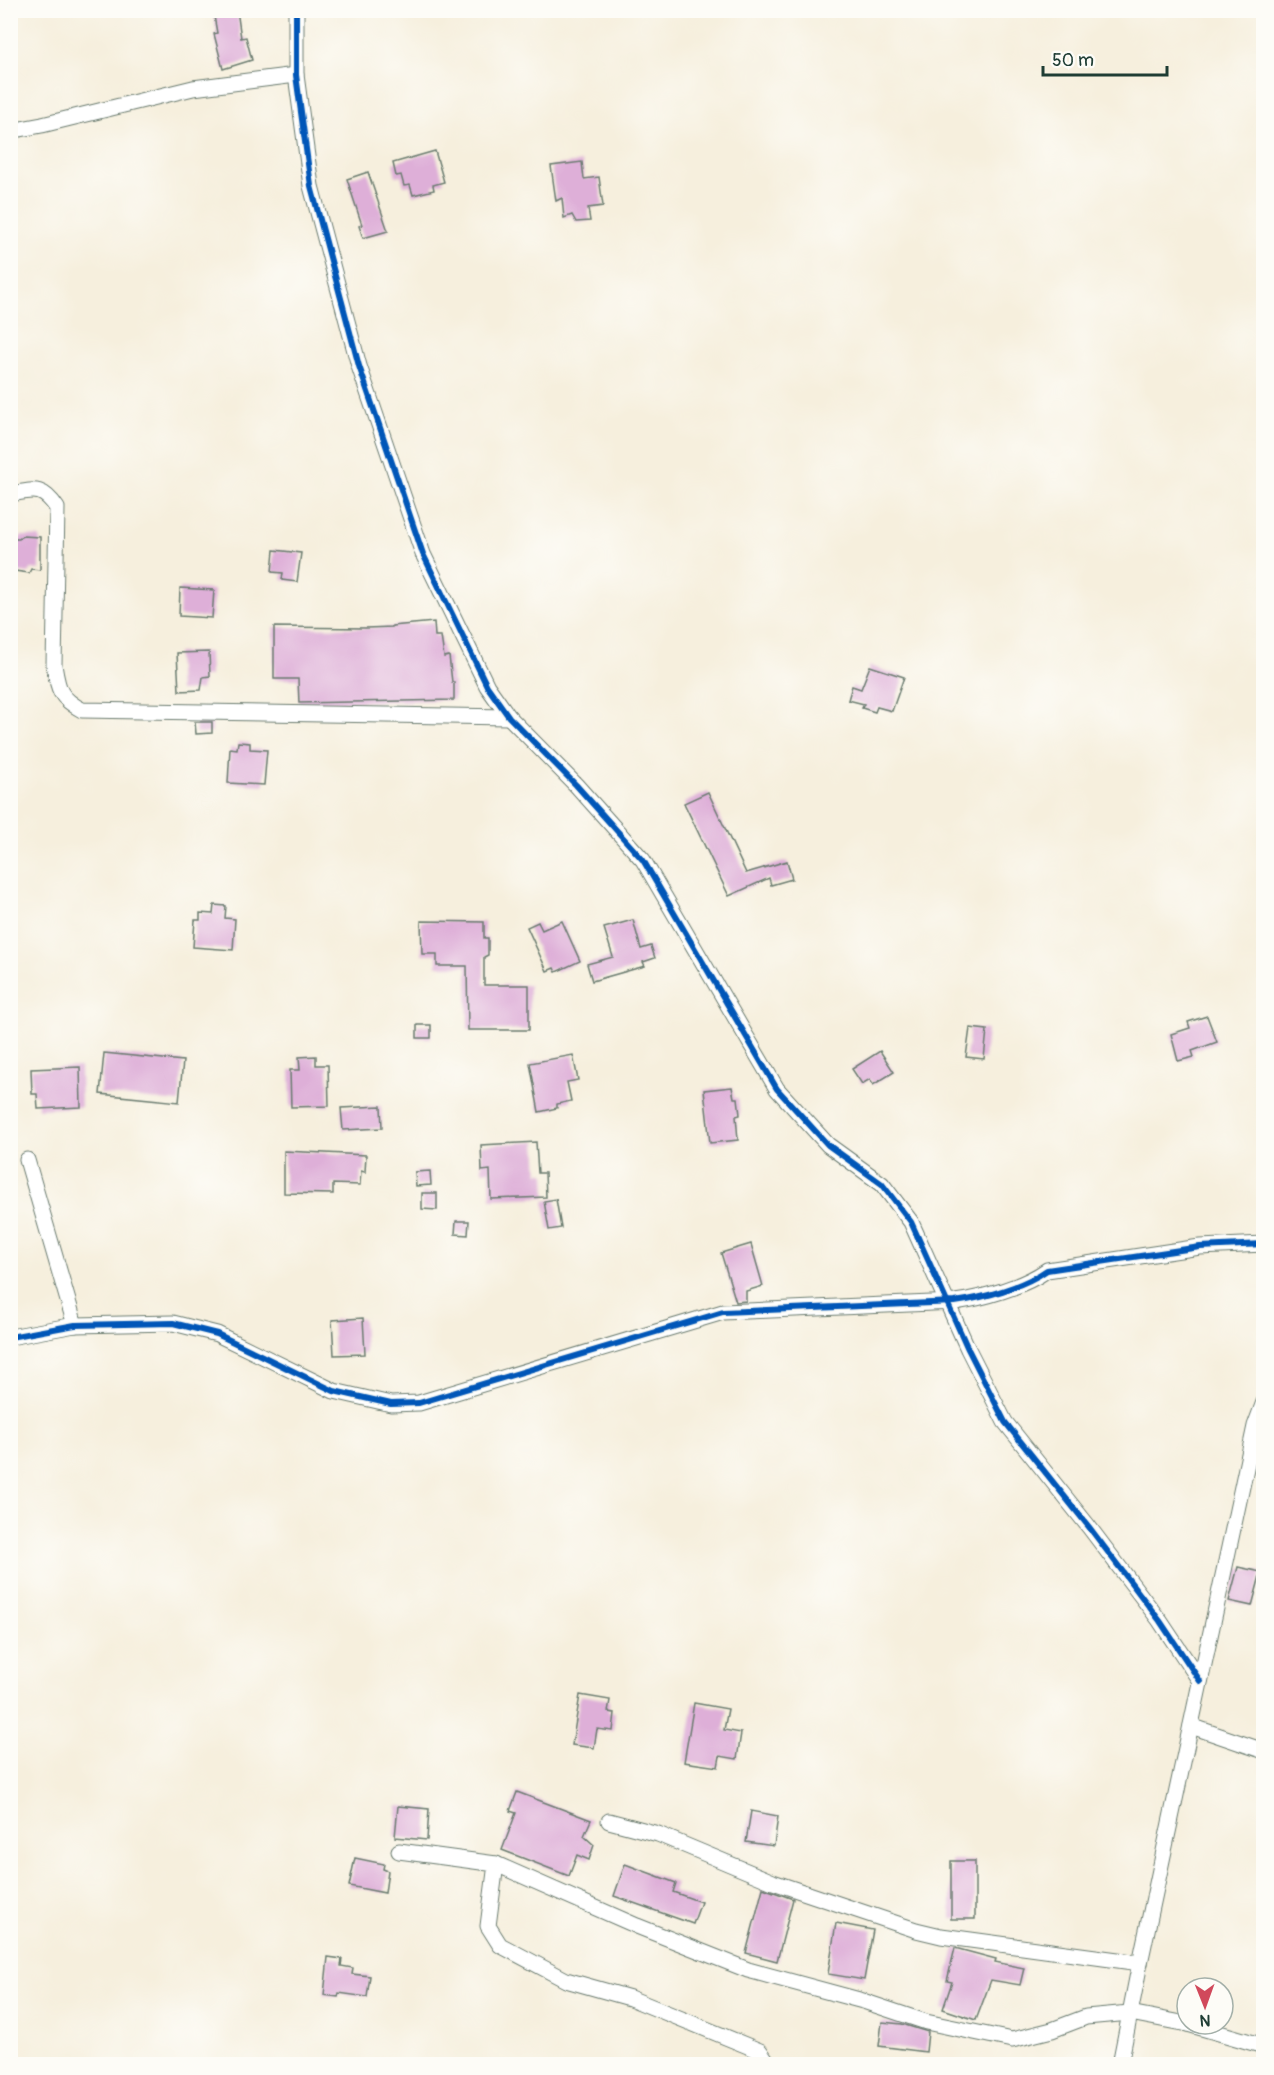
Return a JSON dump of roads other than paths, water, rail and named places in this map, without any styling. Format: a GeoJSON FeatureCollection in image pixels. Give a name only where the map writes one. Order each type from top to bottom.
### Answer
{"type":"FeatureCollection","features":[{"type":"Feature","properties":{"kind":"street"},"geometry":{"type":"LineString","coordinates":[[296,10],[296,75],[311,186],[359,366],[423,554],[487,686],[509,717],[576,785],[643,860],[777,1089],[828,1145],[882,1184],[911,1222],[968,1349],[1005,1422],[1160,1621],[1200,1681]]}},
{"type":"Feature","properties":{"kind":"street"},"geometry":{"type":"LineString","coordinates":[[10,131],[193,88],[296,75]]}},
{"type":"Feature","properties":{"kind":"street"},"geometry":{"type":"LineString","coordinates":[[10,494],[34,490],[48,495],[57,508],[54,665],[58,689],[68,703],[82,710],[509,717]]}},
{"type":"Feature","properties":{"kind":"street"},"geometry":{"type":"LineString","coordinates":[[27,1160],[75,1325]]}},
{"type":"Feature","properties":{"kind":"street"},"geometry":{"type":"LineString","coordinates":[[10,1337],[75,1325],[173,1323],[217,1334],[334,1392],[391,1404],[419,1403],[723,1312],[947,1303],[977,1299],[1037,1278],[1047,1270],[1200,1247],[1263,1244]]}},
{"type":"Feature","properties":{"kind":"street"},"geometry":{"type":"LineString","coordinates":[[1120,2064],[1255,1426],[1263,1402]]}},
{"type":"Feature","properties":{"kind":"street"},"geometry":{"type":"LineString","coordinates":[[1191,1726],[1263,1751]]}},
{"type":"Feature","properties":{"kind":"street"},"geometry":{"type":"LineString","coordinates":[[609,1821],[658,1834],[773,1882],[916,1930],[940,1936],[1140,1963]]}},
{"type":"Feature","properties":{"kind":"street"},"geometry":{"type":"LineString","coordinates":[[399,1851],[496,1864],[637,1926],[748,1970],[863,2001],[927,2022],[1012,2040],[1052,2030],[1086,2017],[1130,2013],[1175,2022]]}},
{"type":"Feature","properties":{"kind":"street"},"geometry":{"type":"LineString","coordinates":[[496,1864],[488,1926],[500,1945],[566,1980],[630,1998],[760,2051],[769,2064]]}},
{"type":"Feature","properties":{"kind":"street"},"geometry":{"type":"LineString","coordinates":[[1228,2036],[1263,2046]]}}]}
